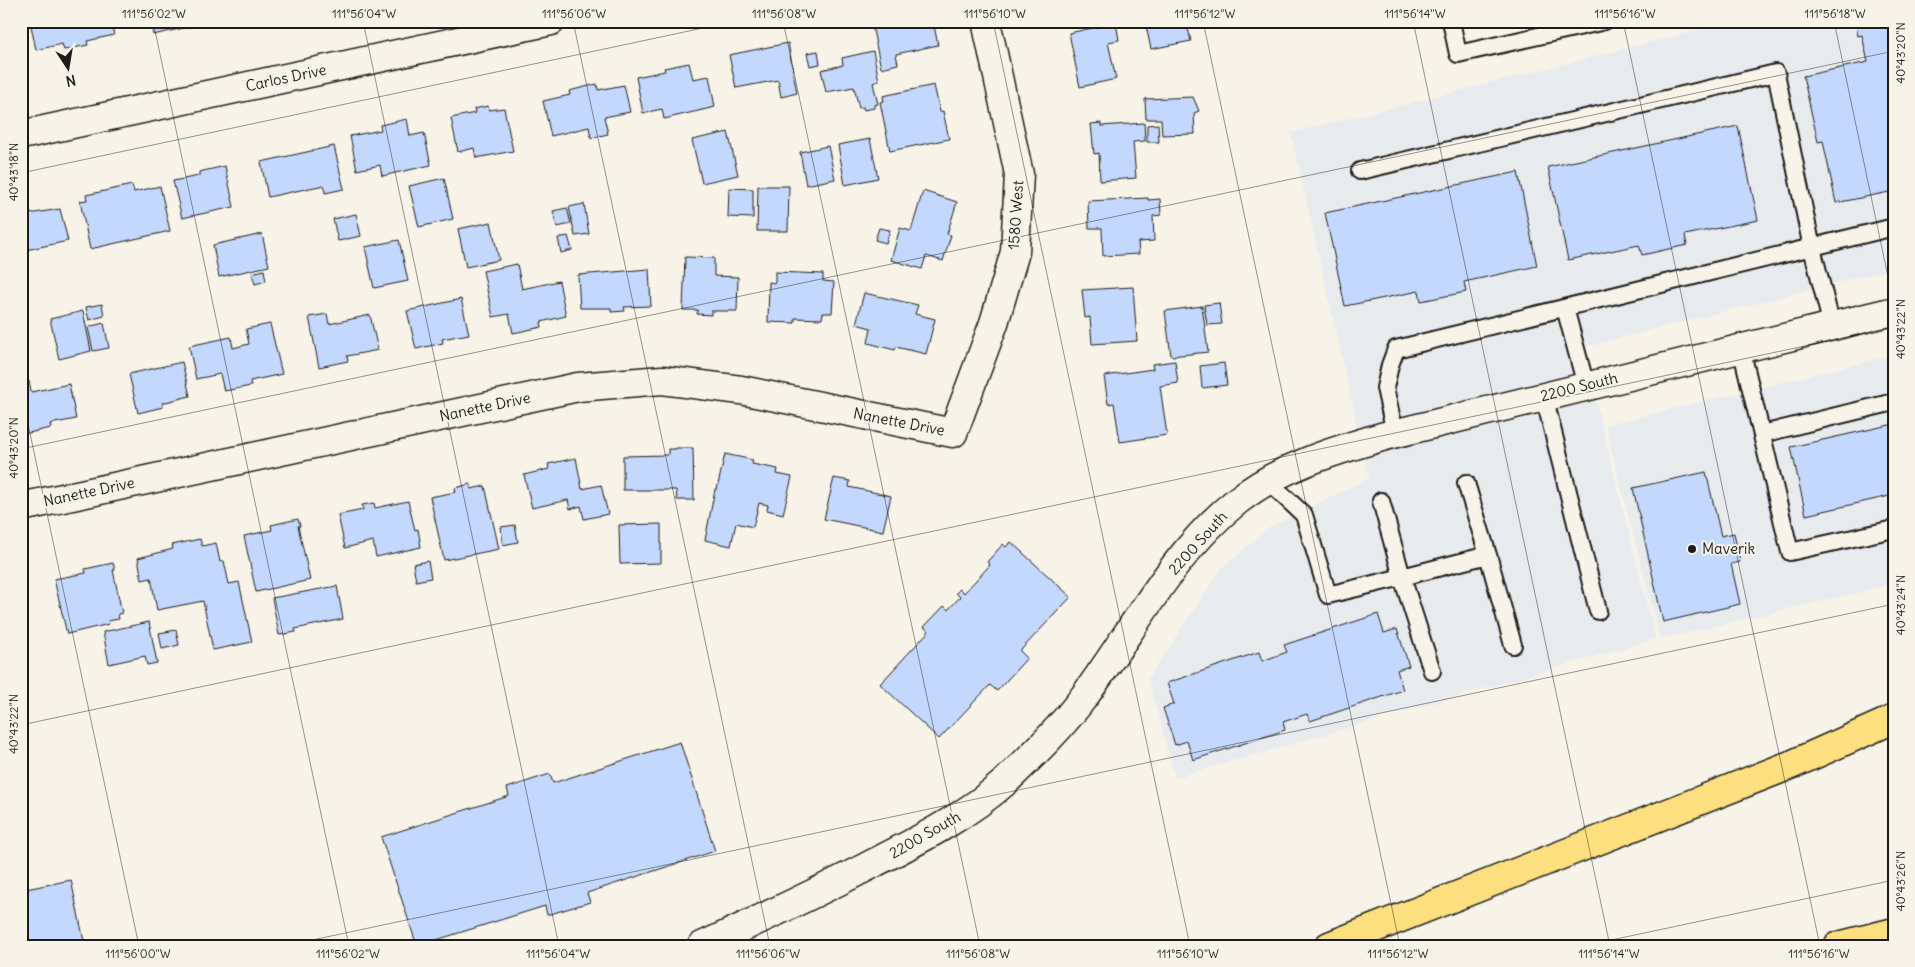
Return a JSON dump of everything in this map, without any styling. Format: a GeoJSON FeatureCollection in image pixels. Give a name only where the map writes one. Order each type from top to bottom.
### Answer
{"type":"FeatureCollection","features":[{"type":"Feature","properties":{"kind":"highway"},"geometry":{"type":"LineString","coordinates":[[1330,946],[1793,764],[1894,719]]}},
{"type":"Feature","properties":{"kind":"highway"},"geometry":{"type":"LineString","coordinates":[[1793,764],[1894,732]]}},
{"type":"Feature","properties":{"kind":"highway"},"geometry":{"type":"LineString","coordinates":[[1838,946],[1894,932]]}},
{"type":"Feature","properties":{"kind":"street","name":"Carlos Drive"},"geometry":{"type":"LineString","coordinates":[[21,135],[550,21]]}},
{"type":"Feature","properties":{"kind":"street","name":"1580 West"},"geometry":{"type":"LineString","coordinates":[[953,433],[994,323],[1015,252],[1019,174],[986,21]]}},
{"type":"Feature","properties":{"kind":"street","name":"2200 South"},"geometry":{"type":"LineString","coordinates":[[702,946],[809,897],[911,845],[964,814],[1003,783],[1047,741],[1085,696],[1167,577],[1204,532],[1238,501],[1296,466],[1330,452],[1395,433],[1894,311]]}},
{"type":"Feature","properties":{"kind":"street","name":"Nanette Drive"},"geometry":{"type":"LineString","coordinates":[[21,507],[578,388],[662,380],[741,390],[953,433]]}},
{"type":"Feature","properties":{"kind":"lane"},"geometry":{"type":"LineString","coordinates":[[1451,21],[1458,54],[1605,21]]}},
{"type":"Feature","properties":{"kind":"lane"},"geometry":{"type":"LineString","coordinates":[[1360,171],[1776,73],[1812,248],[1832,326]]}},
{"type":"Feature","properties":{"kind":"lane"},"geometry":{"type":"LineString","coordinates":[[1395,433],[1385,388],[1390,364],[1396,349],[1894,227]]}},
{"type":"Feature","properties":{"kind":"lane"},"geometry":{"type":"LineString","coordinates":[[1565,308],[1586,386]]}},
{"type":"Feature","properties":{"kind":"lane"},"geometry":{"type":"LineString","coordinates":[[1741,348],[1790,552],[1894,529]]}},
{"type":"Feature","properties":{"kind":"lane"},"geometry":{"type":"LineString","coordinates":[[1544,396],[1598,611]]}},
{"type":"Feature","properties":{"kind":"lane"},"geometry":{"type":"LineString","coordinates":[[1762,434],[1894,402]]}},
{"type":"Feature","properties":{"kind":"lane"},"geometry":{"type":"LineString","coordinates":[[1268,482],[1304,515],[1328,595],[1488,555]]}},
{"type":"Feature","properties":{"kind":"lane"},"geometry":{"type":"LineString","coordinates":[[1466,483],[1513,644]]}},
{"type":"Feature","properties":{"kind":"lane"},"geometry":{"type":"LineString","coordinates":[[1381,501],[1402,577],[1432,671]]}},
{"type":"Feature","properties":{"kind":"shaded area"},"geometry":{"type":"Polygon","coordinates":[[[1735,21],[1894,21],[1894,268],[1582,348],[1656,639],[1175,778],[1148,679],[1221,569],[1270,527],[1369,478],[1291,133],[1735,21]]]}},
{"type":"Feature","properties":{"kind":"shaded area"},"geometry":{"type":"Polygon","coordinates":[[[1894,355],[1894,584],[1660,639],[1605,425],[1894,355]]]}},
{"type":"Feature","properties":{"kind":"building"},"geometry":{"type":"Polygon","coordinates":[[[30,21],[111,21],[114,35],[87,41],[88,45],[64,50],[62,44],[36,50],[30,21]]]}},
{"type":"Feature","properties":{"kind":"building"},"geometry":{"type":"Polygon","coordinates":[[[150,21],[201,21],[202,24],[153,35],[150,21]]]}},
{"type":"Feature","properties":{"kind":"building"},"geometry":{"type":"Polygon","coordinates":[[[871,21],[933,21],[938,45],[896,54],[898,64],[881,68],[871,21]]]}},
{"type":"Feature","properties":{"kind":"building"},"geometry":{"type":"Polygon","coordinates":[[[1145,21],[1186,21],[1191,41],[1151,49],[1145,21]]]}},
{"type":"Feature","properties":{"kind":"building"},"geometry":{"type":"Polygon","coordinates":[[[1855,21],[1894,21],[1894,191],[1836,203],[1823,141],[1818,142],[1803,76],[1868,62],[1862,35],[1858,36],[1855,21]]]}},
{"type":"Feature","properties":{"kind":"building"},"geometry":{"type":"Polygon","coordinates":[[[1116,23],[1119,40],[1108,42],[1116,79],[1080,87],[1069,33],[1116,23]]]}},
{"type":"Feature","properties":{"kind":"building"},"geometry":{"type":"Polygon","coordinates":[[[788,43],[797,93],[781,97],[778,80],[736,88],[729,55],[788,43]]]}},
{"type":"Feature","properties":{"kind":"building"},"geometry":{"type":"Polygon","coordinates":[[[818,51],[820,64],[810,66],[807,53],[818,51]]]}},
{"type":"Feature","properties":{"kind":"building"},"geometry":{"type":"Polygon","coordinates":[[[873,51],[879,81],[873,83],[878,104],[874,105],[874,108],[864,110],[863,107],[859,108],[854,87],[826,92],[821,70],[843,65],[842,58],[873,51]]]}},
{"type":"Feature","properties":{"kind":"building"},"geometry":{"type":"Polygon","coordinates":[[[689,63],[693,79],[709,76],[715,107],[664,119],[662,109],[643,113],[636,77],[665,71],[664,68],[689,63]]]}},
{"type":"Feature","properties":{"kind":"building"},"geometry":{"type":"Polygon","coordinates":[[[597,84],[598,90],[624,85],[630,112],[604,117],[608,134],[591,138],[589,127],[551,136],[543,101],[570,95],[569,91],[597,84]]]}},
{"type":"Feature","properties":{"kind":"building"},"geometry":{"type":"Polygon","coordinates":[[[934,85],[940,112],[943,111],[949,139],[890,151],[880,102],[884,101],[883,96],[934,85]]]}},
{"type":"Feature","properties":{"kind":"building"},"geometry":{"type":"Polygon","coordinates":[[[1193,97],[1199,111],[1194,113],[1195,134],[1162,135],[1161,119],[1146,119],[1145,99],[1193,97]]]}},
{"type":"Feature","properties":{"kind":"building"},"geometry":{"type":"Polygon","coordinates":[[[488,106],[489,110],[504,108],[513,151],[476,158],[474,148],[458,152],[451,118],[475,113],[474,109],[488,106]]]}},
{"type":"Feature","properties":{"kind":"building"},"geometry":{"type":"Polygon","coordinates":[[[407,119],[410,136],[424,133],[431,165],[382,176],[380,165],[357,170],[350,136],[381,130],[380,125],[407,119]]]}},
{"type":"Feature","properties":{"kind":"building"},"geometry":{"type":"Polygon","coordinates":[[[1101,123],[1101,126],[1144,123],[1145,141],[1133,142],[1136,178],[1100,181],[1099,153],[1094,154],[1091,124],[1101,123]]]}},
{"type":"Feature","properties":{"kind":"building"},"geometry":{"type":"Polygon","coordinates":[[[1158,124],[1159,142],[1147,142],[1147,125],[1158,124]]]}},
{"type":"Feature","properties":{"kind":"building"},"geometry":{"type":"Polygon","coordinates":[[[1738,126],[1758,220],[1685,235],[1687,245],[1642,255],[1639,245],[1568,260],[1548,167],[1738,126]]]}},
{"type":"Feature","properties":{"kind":"building"},"geometry":{"type":"Polygon","coordinates":[[[728,132],[738,175],[702,183],[692,140],[728,132]]]}},
{"type":"Feature","properties":{"kind":"building"},"geometry":{"type":"Polygon","coordinates":[[[870,139],[878,178],[845,185],[838,145],[870,139]]]}},
{"type":"Feature","properties":{"kind":"building"},"geometry":{"type":"Polygon","coordinates":[[[334,146],[344,189],[325,193],[324,185],[268,197],[261,162],[334,146]]]}},
{"type":"Feature","properties":{"kind":"building"},"geometry":{"type":"Polygon","coordinates":[[[828,146],[835,179],[806,185],[800,152],[828,146]]]}},
{"type":"Feature","properties":{"kind":"building"},"geometry":{"type":"Polygon","coordinates":[[[225,166],[234,207],[182,218],[173,181],[199,176],[199,172],[225,166]]]}},
{"type":"Feature","properties":{"kind":"building"},"geometry":{"type":"Polygon","coordinates":[[[1518,172],[1537,266],[1464,282],[1466,292],[1421,301],[1419,291],[1345,306],[1325,213],[1518,172]]]}},
{"type":"Feature","properties":{"kind":"building"},"geometry":{"type":"Polygon","coordinates":[[[444,178],[453,219],[419,227],[409,186],[444,178]]]}},
{"type":"Feature","properties":{"kind":"building"},"geometry":{"type":"Polygon","coordinates":[[[132,185],[134,192],[160,186],[170,231],[90,249],[80,201],[87,200],[86,195],[132,185]]]}},
{"type":"Feature","properties":{"kind":"building"},"geometry":{"type":"Polygon","coordinates":[[[758,186],[789,186],[788,231],[757,231],[758,186]]]}},
{"type":"Feature","properties":{"kind":"building"},"geometry":{"type":"Polygon","coordinates":[[[729,188],[753,189],[753,218],[728,217],[729,188]]]}},
{"type":"Feature","properties":{"kind":"building"},"geometry":{"type":"Polygon","coordinates":[[[923,191],[957,202],[947,234],[951,235],[943,261],[926,256],[922,269],[891,260],[900,228],[911,231],[923,191]]]}},
{"type":"Feature","properties":{"kind":"building"},"geometry":{"type":"Polygon","coordinates":[[[1148,198],[1148,200],[1160,199],[1161,215],[1153,216],[1154,241],[1138,242],[1139,254],[1103,256],[1102,228],[1089,228],[1088,201],[1148,198]]]}},
{"type":"Feature","properties":{"kind":"building"},"geometry":{"type":"Polygon","coordinates":[[[584,204],[589,234],[575,236],[569,207],[584,204]]]}},
{"type":"Feature","properties":{"kind":"building"},"geometry":{"type":"Polygon","coordinates":[[[567,208],[571,224],[557,227],[553,211],[567,208]]]}},
{"type":"Feature","properties":{"kind":"building"},"geometry":{"type":"Polygon","coordinates":[[[60,209],[68,241],[21,251],[21,211],[22,215],[60,209]]]}},
{"type":"Feature","properties":{"kind":"building"},"geometry":{"type":"Polygon","coordinates":[[[356,214],[361,236],[338,241],[333,219],[356,214]]]}},
{"type":"Feature","properties":{"kind":"building"},"geometry":{"type":"Polygon","coordinates":[[[491,222],[499,260],[466,267],[458,229],[491,222]]]}},
{"type":"Feature","properties":{"kind":"building"},"geometry":{"type":"Polygon","coordinates":[[[879,228],[890,230],[886,243],[875,240],[879,228]]]}},
{"type":"Feature","properties":{"kind":"building"},"geometry":{"type":"Polygon","coordinates":[[[262,234],[269,266],[219,277],[213,245],[262,234]]]}},
{"type":"Feature","properties":{"kind":"building"},"geometry":{"type":"Polygon","coordinates":[[[568,236],[572,250],[561,253],[558,238],[568,236]]]}},
{"type":"Feature","properties":{"kind":"building"},"geometry":{"type":"Polygon","coordinates":[[[399,240],[408,281],[374,288],[365,247],[399,240]]]}},
{"type":"Feature","properties":{"kind":"building"},"geometry":{"type":"Polygon","coordinates":[[[685,257],[714,258],[714,276],[738,277],[737,311],[711,311],[711,315],[697,314],[698,310],[683,310],[685,257]]]}},
{"type":"Feature","properties":{"kind":"building"},"geometry":{"type":"Polygon","coordinates":[[[517,264],[522,289],[559,281],[566,316],[541,322],[542,327],[513,333],[509,314],[493,317],[483,271],[517,264]]]}},
{"type":"Feature","properties":{"kind":"building"},"geometry":{"type":"Polygon","coordinates":[[[649,269],[651,306],[624,307],[625,311],[611,312],[611,308],[580,308],[578,275],[649,269]]]}},
{"type":"Feature","properties":{"kind":"building"},"geometry":{"type":"Polygon","coordinates":[[[264,270],[266,281],[255,284],[252,273],[264,270]]]}},
{"type":"Feature","properties":{"kind":"building"},"geometry":{"type":"Polygon","coordinates":[[[775,272],[823,274],[823,281],[834,282],[832,313],[823,313],[822,319],[795,318],[795,323],[768,322],[769,282],[775,283],[775,272]]]}},
{"type":"Feature","properties":{"kind":"building"},"geometry":{"type":"Polygon","coordinates":[[[1133,287],[1137,341],[1092,344],[1090,317],[1085,318],[1082,290],[1133,287]]]}},
{"type":"Feature","properties":{"kind":"building"},"geometry":{"type":"Polygon","coordinates":[[[864,293],[918,305],[915,314],[935,319],[926,354],[896,347],[895,350],[868,343],[871,328],[856,324],[864,293]]]}},
{"type":"Feature","properties":{"kind":"building"},"geometry":{"type":"Polygon","coordinates":[[[461,299],[469,334],[442,339],[443,343],[416,349],[407,311],[461,299]]]}},
{"type":"Feature","properties":{"kind":"building"},"geometry":{"type":"Polygon","coordinates":[[[1219,303],[1222,324],[1207,325],[1204,305],[1219,303]]]}},
{"type":"Feature","properties":{"kind":"building"},"geometry":{"type":"Polygon","coordinates":[[[102,304],[104,316],[89,320],[86,307],[102,304]]]}},
{"type":"Feature","properties":{"kind":"building"},"geometry":{"type":"Polygon","coordinates":[[[1202,306],[1208,352],[1171,356],[1165,311],[1202,306]]]}},
{"type":"Feature","properties":{"kind":"building"},"geometry":{"type":"Polygon","coordinates":[[[83,311],[91,351],[59,359],[50,319],[83,311]]]}},
{"type":"Feature","properties":{"kind":"building"},"geometry":{"type":"Polygon","coordinates":[[[327,314],[329,324],[370,315],[378,350],[347,356],[348,361],[319,367],[309,317],[327,314]]]}},
{"type":"Feature","properties":{"kind":"building"},"geometry":{"type":"Polygon","coordinates":[[[104,323],[109,348],[93,351],[88,327],[104,323]]]}},
{"type":"Feature","properties":{"kind":"building"},"geometry":{"type":"Polygon","coordinates":[[[270,324],[282,374],[250,381],[251,386],[224,391],[220,374],[196,379],[189,346],[231,337],[233,348],[249,344],[246,329],[270,324]]]}},
{"type":"Feature","properties":{"kind":"building"},"geometry":{"type":"Polygon","coordinates":[[[1175,361],[1178,383],[1160,386],[1167,435],[1120,442],[1114,403],[1108,404],[1104,376],[1153,369],[1152,364],[1175,361]]]}},
{"type":"Feature","properties":{"kind":"building"},"geometry":{"type":"Polygon","coordinates":[[[182,362],[190,396],[162,403],[163,407],[138,413],[129,374],[182,362]]]}},
{"type":"Feature","properties":{"kind":"building"},"geometry":{"type":"Polygon","coordinates":[[[1224,363],[1227,385],[1202,388],[1200,366],[1224,363]]]}},
{"type":"Feature","properties":{"kind":"building"},"geometry":{"type":"Polygon","coordinates":[[[29,381],[31,392],[69,384],[76,419],[50,424],[51,428],[24,434],[21,421],[21,383],[29,381]]]}},
{"type":"Feature","properties":{"kind":"building"},"geometry":{"type":"Polygon","coordinates":[[[1894,424],[1894,495],[1806,515],[1791,447],[1894,424]]]}},
{"type":"Feature","properties":{"kind":"building"},"geometry":{"type":"Polygon","coordinates":[[[693,448],[694,500],[677,500],[676,490],[623,490],[623,456],[668,455],[668,449],[693,448]]]}},
{"type":"Feature","properties":{"kind":"building"},"geometry":{"type":"Polygon","coordinates":[[[725,454],[753,460],[752,464],[778,469],[777,474],[792,477],[783,514],[767,510],[768,505],[759,503],[753,527],[736,523],[731,546],[705,540],[715,489],[717,489],[725,454]]]}},
{"type":"Feature","properties":{"kind":"building"},"geometry":{"type":"Polygon","coordinates":[[[576,458],[582,489],[601,485],[608,514],[584,519],[581,506],[570,509],[568,500],[532,508],[524,475],[549,469],[548,464],[576,458]]]}},
{"type":"Feature","properties":{"kind":"building","name":"Maverik"},"geometry":{"type":"Polygon","coordinates":[[[1706,472],[1721,536],[1734,533],[1740,562],[1731,564],[1740,604],[1663,622],[1633,488],[1706,472]]]}},
{"type":"Feature","properties":{"kind":"building"},"geometry":{"type":"Polygon","coordinates":[[[834,478],[850,481],[849,487],[891,496],[883,531],[824,519],[834,478]]]}},
{"type":"Feature","properties":{"kind":"building"},"geometry":{"type":"Polygon","coordinates":[[[470,484],[471,489],[485,486],[499,549],[444,560],[430,497],[456,492],[455,488],[470,484]]]}},
{"type":"Feature","properties":{"kind":"building"},"geometry":{"type":"Polygon","coordinates":[[[408,501],[415,530],[418,529],[421,547],[376,557],[373,541],[345,548],[338,515],[363,510],[362,505],[374,503],[375,508],[408,501]]]}},
{"type":"Feature","properties":{"kind":"building"},"geometry":{"type":"Polygon","coordinates":[[[298,519],[310,580],[256,592],[244,536],[272,530],[271,525],[298,519]]]}},
{"type":"Feature","properties":{"kind":"building"},"geometry":{"type":"Polygon","coordinates":[[[661,524],[661,563],[620,564],[619,525],[661,524]]]}},
{"type":"Feature","properties":{"kind":"building"},"geometry":{"type":"Polygon","coordinates":[[[515,525],[518,542],[503,545],[501,527],[515,525]]]}},
{"type":"Feature","properties":{"kind":"building"},"geometry":{"type":"Polygon","coordinates":[[[200,539],[202,546],[216,543],[220,562],[224,561],[229,584],[239,582],[252,642],[213,650],[203,601],[157,610],[151,578],[142,580],[138,558],[173,549],[172,545],[200,539]]]}},
{"type":"Feature","properties":{"kind":"building"},"geometry":{"type":"Polygon","coordinates":[[[1011,542],[1071,597],[1020,651],[1027,658],[997,691],[990,685],[939,739],[880,684],[929,631],[924,627],[944,606],[948,610],[960,597],[956,593],[960,589],[964,593],[990,565],[987,562],[1003,544],[1006,547],[1011,542]]]}},
{"type":"Feature","properties":{"kind":"building"},"geometry":{"type":"Polygon","coordinates":[[[428,561],[431,578],[416,581],[413,564],[428,561]]]}},
{"type":"Feature","properties":{"kind":"building"},"geometry":{"type":"Polygon","coordinates":[[[113,563],[122,613],[118,614],[119,619],[108,621],[109,624],[67,634],[54,579],[86,573],[85,569],[113,563]]]}},
{"type":"Feature","properties":{"kind":"building"},"geometry":{"type":"Polygon","coordinates":[[[337,586],[343,619],[295,629],[296,632],[279,635],[272,598],[337,586]]]}},
{"type":"Feature","properties":{"kind":"building"},"geometry":{"type":"Polygon","coordinates":[[[1378,614],[1384,633],[1397,629],[1409,666],[1397,670],[1403,690],[1310,721],[1307,714],[1283,722],[1285,730],[1193,760],[1187,741],[1175,745],[1163,708],[1174,704],[1167,683],[1259,652],[1262,661],[1287,652],[1284,645],[1378,614]]]}},
{"type":"Feature","properties":{"kind":"building"},"geometry":{"type":"Polygon","coordinates":[[[149,622],[157,663],[147,665],[145,656],[109,664],[103,632],[149,622]]]}},
{"type":"Feature","properties":{"kind":"building"},"geometry":{"type":"Polygon","coordinates":[[[176,630],[179,645],[162,649],[159,633],[176,630]]]}},
{"type":"Feature","properties":{"kind":"building"},"geometry":{"type":"Polygon","coordinates":[[[680,742],[715,851],[587,893],[590,902],[547,915],[545,906],[417,946],[381,837],[509,796],[507,788],[550,774],[553,783],[680,742]]]}},
{"type":"Feature","properties":{"kind":"building"},"geometry":{"type":"Polygon","coordinates":[[[71,880],[85,946],[21,946],[21,890],[71,880]]]}},
{"type":"Feature","properties":{"kind":"place","name":"Maverik"},"geometry":{"type":"Point","coordinates":[1692,549]}}]}
